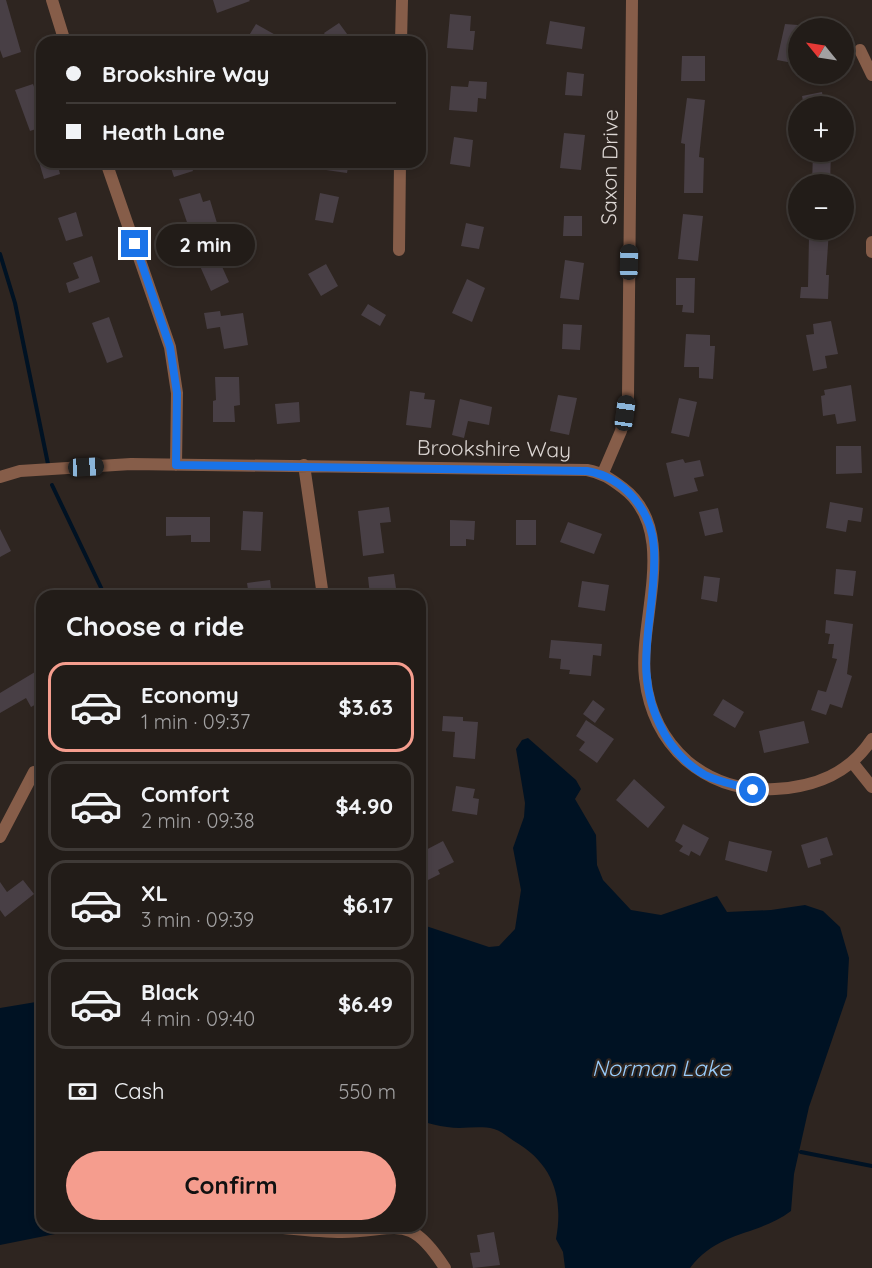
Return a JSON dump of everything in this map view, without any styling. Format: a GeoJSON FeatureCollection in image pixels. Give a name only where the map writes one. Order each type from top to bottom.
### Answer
{"type":"FeatureCollection","features":[{"type":"Feature","properties":{"kind":"street"},"geometry":{"type":"LineString","coordinates":[[52,0],[63,36]]}},
{"type":"Feature","properties":{"kind":"street"},"geometry":{"type":"LineString","coordinates":[[401,36],[402,0]]}},
{"type":"Feature","properties":{"kind":"street","name":"Saxon Drive"},"geometry":{"type":"LineString","coordinates":[[603,473],[621,431],[628,397],[632,0]]}},
{"type":"Feature","properties":{"kind":"street"},"geometry":{"type":"LineString","coordinates":[[860,50],[872,75]]}},
{"type":"Feature","properties":{"kind":"street"},"geometry":{"type":"LineString","coordinates":[[108,168],[170,347],[177,393],[176,465]]}},
{"type":"Feature","properties":{"kind":"street"},"geometry":{"type":"LineString","coordinates":[[399,250],[400,168]]}},
{"type":"Feature","properties":{"kind":"street"},"geometry":{"type":"LineString","coordinates":[[872,242],[872,252]]}},
{"type":"Feature","properties":{"kind":"street","name":"Brookshire Way"},"geometry":{"type":"LineString","coordinates":[[0,477],[20,471],[131,464],[304,465],[603,473]]}},
{"type":"Feature","properties":{"kind":"street"},"geometry":{"type":"LineString","coordinates":[[304,465],[322,590]]}},
{"type":"Feature","properties":{"kind":"street"},"geometry":{"type":"LineString","coordinates":[[603,473],[630,493],[645,514],[654,547],[645,676],[652,712],[672,747],[704,775],[753,790],[803,788],[832,776],[852,762],[872,739]]}},
{"type":"Feature","properties":{"kind":"street"},"geometry":{"type":"LineString","coordinates":[[852,762],[872,787]]}},
{"type":"Feature","properties":{"kind":"street"},"geometry":{"type":"LineString","coordinates":[[0,837],[33,772]]}},
{"type":"Feature","properties":{"kind":"street"},"geometry":{"type":"LineString","coordinates":[[414,1232],[428,1242],[445,1268]]}},
{"type":"Feature","properties":{"kind":"water","name":"Norman Lake"},"geometry":{"type":"Polygon","coordinates":[[[528,738],[576,780],[581,789],[575,799],[596,835],[597,865],[603,880],[631,910],[661,915],[717,896],[727,912],[771,910],[805,905],[823,911],[840,927],[849,958],[847,996],[809,1107],[794,1174],[791,1211],[765,1226],[725,1240],[701,1256],[690,1268],[565,1268],[563,1252],[556,1239],[558,1209],[556,1195],[546,1170],[538,1160],[527,1150],[494,1129],[453,1128],[426,1122],[426,926],[489,947],[499,946],[515,929],[521,890],[513,848],[524,817],[525,803],[516,749],[522,740],[528,738]]]}},
{"type":"Feature","properties":{"kind":"water"},"geometry":{"type":"Polygon","coordinates":[[[36,1002],[36,1232],[59,1232],[0,1245],[0,1008],[36,1002]]]}},
{"type":"Feature","properties":{"kind":"building"},"geometry":{"type":"Polygon","coordinates":[[[0,0],[6,0],[21,52],[3,58],[0,50],[0,0]]]}},
{"type":"Feature","properties":{"kind":"building"},"geometry":{"type":"Polygon","coordinates":[[[213,0],[249,0],[250,1],[217,13],[213,0]]]}},
{"type":"Feature","properties":{"kind":"building"},"geometry":{"type":"Polygon","coordinates":[[[450,14],[471,16],[470,31],[475,31],[473,50],[447,48],[450,14]]]}},
{"type":"Feature","properties":{"kind":"building"},"geometry":{"type":"Polygon","coordinates":[[[550,21],[585,27],[582,49],[546,44],[550,21]]]}},
{"type":"Feature","properties":{"kind":"building"},"geometry":{"type":"Polygon","coordinates":[[[339,23],[349,36],[326,36],[324,33],[339,23]]]}},
{"type":"Feature","properties":{"kind":"building"},"geometry":{"type":"Polygon","coordinates":[[[256,24],[277,36],[249,36],[256,24]]]}},
{"type":"Feature","properties":{"kind":"building"},"geometry":{"type":"Polygon","coordinates":[[[785,24],[788,24],[788,62],[777,60],[785,24]]]}},
{"type":"Feature","properties":{"kind":"building"},"geometry":{"type":"Polygon","coordinates":[[[682,56],[705,56],[705,81],[681,81],[682,56]]]}},
{"type":"Feature","properties":{"kind":"building"},"geometry":{"type":"Polygon","coordinates":[[[567,72],[584,74],[582,96],[565,95],[567,72]]]}},
{"type":"Feature","properties":{"kind":"building"},"geometry":{"type":"Polygon","coordinates":[[[469,81],[487,82],[486,99],[478,98],[477,112],[449,110],[451,86],[468,87],[469,81]]]}},
{"type":"Feature","properties":{"kind":"building"},"geometry":{"type":"Polygon","coordinates":[[[33,84],[36,92],[36,129],[30,131],[15,90],[33,84]]]}},
{"type":"Feature","properties":{"kind":"building"},"geometry":{"type":"Polygon","coordinates":[[[822,92],[823,96],[802,96],[822,92]]]}},
{"type":"Feature","properties":{"kind":"building"},"geometry":{"type":"Polygon","coordinates":[[[687,98],[705,100],[699,157],[704,158],[703,193],[684,193],[685,144],[681,143],[687,98]]]}},
{"type":"Feature","properties":{"kind":"building"},"geometry":{"type":"Polygon","coordinates":[[[564,133],[585,135],[581,170],[560,168],[564,133]]]}},
{"type":"Feature","properties":{"kind":"building"},"geometry":{"type":"Polygon","coordinates":[[[454,137],[473,140],[470,167],[450,164],[454,137]]]}},
{"type":"Feature","properties":{"kind":"building"},"geometry":{"type":"Polygon","coordinates":[[[813,162],[831,162],[830,174],[812,174],[813,162]]]}},
{"type":"Feature","properties":{"kind":"building"},"geometry":{"type":"Polygon","coordinates":[[[41,168],[58,168],[60,174],[44,179],[41,168]]]}},
{"type":"Feature","properties":{"kind":"building"},"geometry":{"type":"Polygon","coordinates":[[[171,168],[192,168],[193,171],[174,177],[171,168]]]}},
{"type":"Feature","properties":{"kind":"building"},"geometry":{"type":"Polygon","coordinates":[[[312,168],[348,168],[347,173],[312,168]]]}},
{"type":"Feature","properties":{"kind":"building"},"geometry":{"type":"Polygon","coordinates":[[[200,193],[203,202],[210,200],[220,233],[206,238],[202,227],[190,231],[179,199],[200,193]]]}},
{"type":"Feature","properties":{"kind":"building"},"geometry":{"type":"Polygon","coordinates":[[[320,193],[339,197],[333,223],[315,220],[320,193]]]}},
{"type":"Feature","properties":{"kind":"building"},"geometry":{"type":"Polygon","coordinates":[[[76,212],[83,236],[66,241],[58,218],[76,212]]]}},
{"type":"Feature","properties":{"kind":"building"},"geometry":{"type":"Polygon","coordinates":[[[683,214],[703,216],[698,261],[678,259],[683,214]]]}},
{"type":"Feature","properties":{"kind":"building"},"geometry":{"type":"Polygon","coordinates":[[[564,216],[582,216],[582,236],[563,236],[564,216]]]}},
{"type":"Feature","properties":{"kind":"building"},"geometry":{"type":"Polygon","coordinates":[[[466,223],[484,227],[479,249],[461,246],[466,223]]]}},
{"type":"Feature","properties":{"kind":"building"},"geometry":{"type":"Polygon","coordinates":[[[809,240],[828,240],[826,275],[829,275],[828,299],[800,298],[801,287],[808,287],[809,240]]]}},
{"type":"Feature","properties":{"kind":"building"},"geometry":{"type":"Polygon","coordinates":[[[214,249],[229,282],[211,291],[196,257],[214,249]]]}},
{"type":"Feature","properties":{"kind":"building"},"geometry":{"type":"Polygon","coordinates":[[[92,256],[100,282],[69,293],[66,283],[79,278],[73,263],[92,256]]]}},
{"type":"Feature","properties":{"kind":"building"},"geometry":{"type":"Polygon","coordinates":[[[565,260],[584,263],[579,300],[560,298],[565,260]]]}},
{"type":"Feature","properties":{"kind":"building"},"geometry":{"type":"Polygon","coordinates":[[[326,264],[338,286],[321,296],[308,274],[326,264]]]}},
{"type":"Feature","properties":{"kind":"building"},"geometry":{"type":"Polygon","coordinates":[[[676,278],[695,278],[694,313],[682,312],[683,305],[676,305],[676,278]]]}},
{"type":"Feature","properties":{"kind":"building"},"geometry":{"type":"Polygon","coordinates":[[[467,279],[485,288],[472,322],[452,313],[467,279]]]}},
{"type":"Feature","properties":{"kind":"building"},"geometry":{"type":"Polygon","coordinates":[[[368,304],[386,315],[380,326],[361,315],[368,304]]]}},
{"type":"Feature","properties":{"kind":"building"},"geometry":{"type":"Polygon","coordinates":[[[220,311],[221,316],[243,313],[248,345],[224,349],[220,327],[207,329],[204,313],[220,311]]]}},
{"type":"Feature","properties":{"kind":"building"},"geometry":{"type":"Polygon","coordinates":[[[109,317],[123,357],[107,363],[92,323],[109,317]]]}},
{"type":"Feature","properties":{"kind":"building"},"geometry":{"type":"Polygon","coordinates":[[[831,321],[838,354],[825,356],[827,368],[813,371],[806,335],[814,334],[813,324],[831,321]]]}},
{"type":"Feature","properties":{"kind":"building"},"geometry":{"type":"Polygon","coordinates":[[[563,324],[582,325],[580,350],[562,349],[563,324]]]}},
{"type":"Feature","properties":{"kind":"building"},"geometry":{"type":"Polygon","coordinates":[[[686,334],[710,335],[710,346],[715,346],[713,379],[699,378],[699,367],[684,367],[686,334]]]}},
{"type":"Feature","properties":{"kind":"building"},"geometry":{"type":"Polygon","coordinates":[[[215,377],[239,377],[240,405],[234,406],[235,422],[213,422],[213,401],[216,400],[215,377]]]}},
{"type":"Feature","properties":{"kind":"building"},"geometry":{"type":"Polygon","coordinates":[[[851,385],[856,421],[837,424],[835,414],[823,416],[821,396],[825,395],[824,390],[851,385]]]}},
{"type":"Feature","properties":{"kind":"building"},"geometry":{"type":"Polygon","coordinates":[[[410,391],[425,393],[424,399],[435,400],[431,428],[406,425],[410,391]]]}},
{"type":"Feature","properties":{"kind":"building"},"geometry":{"type":"Polygon","coordinates":[[[558,395],[577,398],[569,435],[550,431],[558,395]]]}},
{"type":"Feature","properties":{"kind":"building"},"geometry":{"type":"Polygon","coordinates":[[[679,398],[697,402],[689,437],[671,433],[679,398]]]}},
{"type":"Feature","properties":{"kind":"building"},"geometry":{"type":"Polygon","coordinates":[[[460,399],[492,407],[489,425],[468,421],[464,438],[452,435],[460,399]]]}},
{"type":"Feature","properties":{"kind":"building"},"geometry":{"type":"Polygon","coordinates":[[[299,402],[300,422],[277,424],[275,404],[299,402]]]}},
{"type":"Feature","properties":{"kind":"building"},"geometry":{"type":"Polygon","coordinates":[[[836,446],[861,446],[862,473],[836,474],[836,446]]]}},
{"type":"Feature","properties":{"kind":"building"},"geometry":{"type":"Polygon","coordinates":[[[683,459],[685,463],[700,460],[704,476],[694,478],[698,491],[674,497],[666,463],[683,459]]]}},
{"type":"Feature","properties":{"kind":"building"},"geometry":{"type":"Polygon","coordinates":[[[830,502],[863,508],[861,522],[848,520],[846,532],[826,528],[830,502]]]}},
{"type":"Feature","properties":{"kind":"building"},"geometry":{"type":"Polygon","coordinates":[[[389,507],[391,522],[380,523],[384,553],[363,556],[358,511],[389,507]]]}},
{"type":"Feature","properties":{"kind":"building"},"geometry":{"type":"Polygon","coordinates":[[[718,508],[723,532],[705,536],[699,512],[718,508]]]}},
{"type":"Feature","properties":{"kind":"building"},"geometry":{"type":"Polygon","coordinates":[[[243,511],[263,512],[261,551],[241,550],[243,511]]]}},
{"type":"Feature","properties":{"kind":"building"},"geometry":{"type":"Polygon","coordinates":[[[166,517],[210,517],[210,542],[191,542],[191,535],[166,536],[166,517]]]}},
{"type":"Feature","properties":{"kind":"building"},"geometry":{"type":"Polygon","coordinates":[[[450,520],[475,521],[474,540],[466,539],[466,546],[450,546],[450,520]]]}},
{"type":"Feature","properties":{"kind":"building"},"geometry":{"type":"Polygon","coordinates":[[[516,520],[536,520],[536,545],[516,545],[516,520]]]}},
{"type":"Feature","properties":{"kind":"building"},"geometry":{"type":"Polygon","coordinates":[[[568,522],[602,534],[594,554],[560,542],[568,522]]]}},
{"type":"Feature","properties":{"kind":"building"},"geometry":{"type":"Polygon","coordinates":[[[0,529],[11,551],[0,557],[0,529]]]}},
{"type":"Feature","properties":{"kind":"building"},"geometry":{"type":"Polygon","coordinates":[[[836,569],[856,571],[853,596],[834,594],[836,569]]]}},
{"type":"Feature","properties":{"kind":"building"},"geometry":{"type":"Polygon","coordinates":[[[394,574],[396,588],[369,590],[368,577],[394,574]]]}},
{"type":"Feature","properties":{"kind":"building"},"geometry":{"type":"Polygon","coordinates":[[[704,576],[720,578],[717,602],[701,599],[704,576]]]}},
{"type":"Feature","properties":{"kind":"building"},"geometry":{"type":"Polygon","coordinates":[[[270,580],[271,590],[248,590],[247,583],[270,580]]]}},
{"type":"Feature","properties":{"kind":"building"},"geometry":{"type":"Polygon","coordinates":[[[582,581],[609,585],[605,611],[578,607],[582,581]]]}},
{"type":"Feature","properties":{"kind":"building"},"geometry":{"type":"Polygon","coordinates":[[[826,620],[853,624],[847,674],[852,676],[842,708],[830,704],[826,715],[811,710],[818,690],[826,692],[837,659],[832,658],[834,644],[828,644],[830,634],[825,633],[826,620]]]}},
{"type":"Feature","properties":{"kind":"building"},"geometry":{"type":"Polygon","coordinates":[[[551,640],[602,644],[601,656],[593,655],[591,676],[569,674],[570,670],[560,669],[561,659],[549,658],[551,640]]]}},
{"type":"Feature","properties":{"kind":"building"},"geometry":{"type":"Polygon","coordinates":[[[35,672],[36,704],[31,707],[26,698],[0,713],[0,693],[35,672]]]}},
{"type":"Feature","properties":{"kind":"building"},"geometry":{"type":"Polygon","coordinates":[[[723,699],[744,712],[735,728],[713,715],[723,699]]]}},
{"type":"Feature","properties":{"kind":"building"},"geometry":{"type":"Polygon","coordinates":[[[593,700],[605,709],[595,723],[583,714],[593,700]]]}},
{"type":"Feature","properties":{"kind":"building"},"geometry":{"type":"Polygon","coordinates":[[[443,716],[463,717],[463,721],[478,722],[475,759],[453,757],[455,732],[442,731],[443,716]]]}},
{"type":"Feature","properties":{"kind":"building"},"geometry":{"type":"Polygon","coordinates":[[[586,720],[614,739],[597,763],[579,750],[585,742],[576,736],[586,720]]]}},
{"type":"Feature","properties":{"kind":"building"},"geometry":{"type":"Polygon","coordinates":[[[804,721],[809,743],[764,753],[759,731],[804,721]]]}},
{"type":"Feature","properties":{"kind":"building"},"geometry":{"type":"Polygon","coordinates":[[[634,779],[665,807],[648,828],[616,800],[634,779]]]}},
{"type":"Feature","properties":{"kind":"building"},"geometry":{"type":"Polygon","coordinates":[[[456,786],[475,789],[473,798],[479,799],[477,815],[452,811],[456,786]]]}},
{"type":"Feature","properties":{"kind":"building"},"geometry":{"type":"Polygon","coordinates":[[[683,824],[709,838],[700,856],[691,851],[689,856],[679,851],[683,846],[675,841],[683,824]]]}},
{"type":"Feature","properties":{"kind":"building"},"geometry":{"type":"Polygon","coordinates":[[[827,837],[833,855],[820,859],[821,864],[808,868],[801,845],[827,837]]]}},
{"type":"Feature","properties":{"kind":"building"},"geometry":{"type":"Polygon","coordinates":[[[443,841],[454,862],[438,870],[440,874],[426,881],[426,850],[443,841]]]}},
{"type":"Feature","properties":{"kind":"building"},"geometry":{"type":"Polygon","coordinates":[[[729,841],[772,851],[767,872],[725,860],[729,841]]]}},
{"type":"Feature","properties":{"kind":"building"},"geometry":{"type":"Polygon","coordinates":[[[23,880],[34,894],[5,917],[0,910],[0,882],[7,892],[23,880]]]}},
{"type":"Feature","properties":{"kind":"building"},"geometry":{"type":"Polygon","coordinates":[[[494,1232],[500,1265],[473,1268],[470,1253],[480,1252],[477,1235],[494,1232]]]}},
{"type":"Feature","properties":{"kind":"waterway"},"geometry":{"type":"LineString","coordinates":[[0,254],[15,303],[48,464]]}},
{"type":"Feature","properties":{"kind":"waterway"},"geometry":{"type":"LineString","coordinates":[[52,485],[102,590]]}},
{"type":"Feature","properties":{"kind":"waterway"},"geometry":{"type":"LineString","coordinates":[[801,1152],[872,1166]]}},
{"type":"Feature","properties":{"kind":"route"},"geometry":{"type":"LineString","coordinates":[[135,244],[170,347],[177,393],[176,465],[304,465],[587,471],[603,473],[630,493],[645,514],[654,547],[645,676],[652,712],[672,747],[704,775],[753,790]]}}]}
